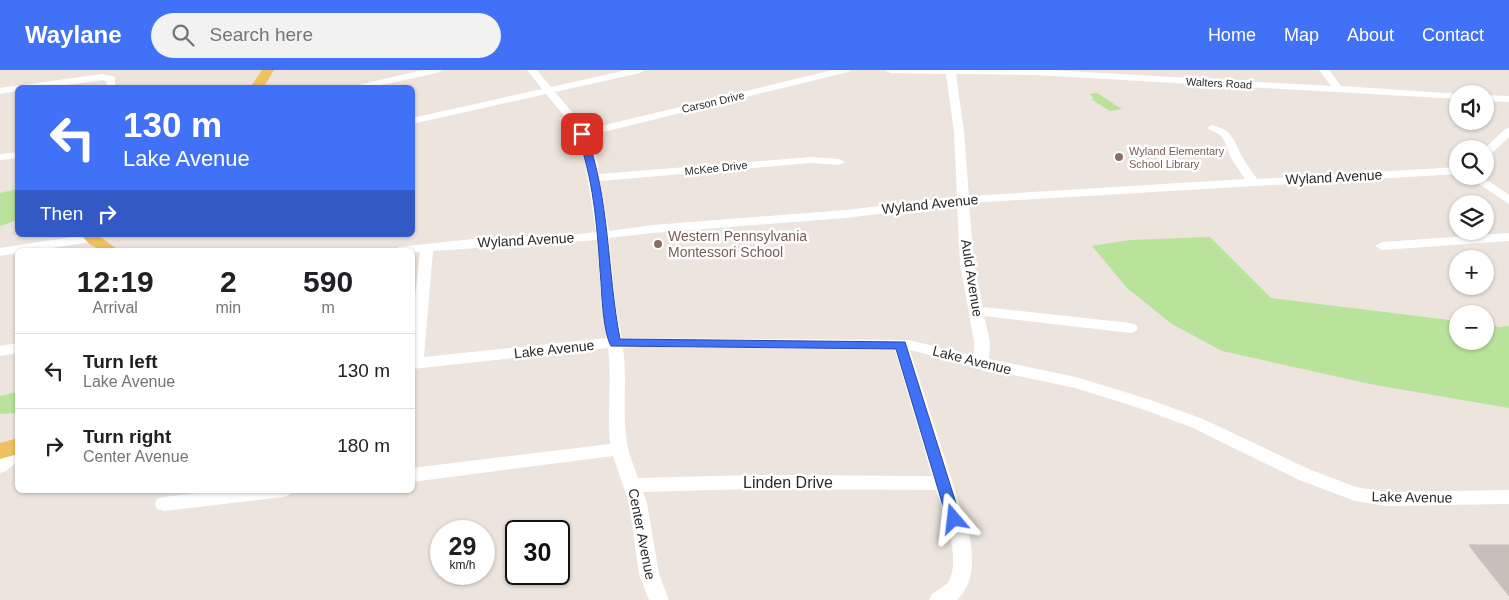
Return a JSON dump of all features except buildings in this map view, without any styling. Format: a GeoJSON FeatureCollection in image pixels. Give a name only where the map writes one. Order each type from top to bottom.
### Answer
{"type":"FeatureCollection","features":[{"type":"Feature","properties":{"kind":"main road"},"geometry":{"type":"LineString","coordinates":[[258,85],[268,70]]}},
{"type":"Feature","properties":{"kind":"main road"},"geometry":{"type":"LineString","coordinates":[[92,237],[107,248]]}},
{"type":"Feature","properties":{"kind":"main road"},"geometry":{"type":"LineString","coordinates":[[0,451],[15,447]]}},
{"type":"Feature","properties":{"kind":"street"},"geometry":{"type":"LineString","coordinates":[[364,85],[437,70]]}},
{"type":"Feature","properties":{"kind":"street","name":"Center Avenue"},"geometry":{"type":"LineString","coordinates":[[532,70],[570,115],[582,134],[590,155],[603,235],[609,308],[618,367],[616,417],[619,449],[638,503],[649,574],[659,600]]}},
{"type":"Feature","properties":{"kind":"street"},"geometry":{"type":"LineString","coordinates":[[415,120],[640,70]]}},
{"type":"Feature","properties":{"kind":"street","name":"Carson Drive"},"geometry":{"type":"LineString","coordinates":[[582,134],[845,70]]}},
{"type":"Feature","properties":{"kind":"street","name":"Walters Road"},"geometry":{"type":"LineString","coordinates":[[890,70],[1079,72],[1449,95]]}},
{"type":"Feature","properties":{"kind":"street"},"geometry":{"type":"LineString","coordinates":[[1324,70],[1338,89]]}},
{"type":"Feature","properties":{"kind":"street","name":"Auld Avenue"},"geometry":{"type":"LineString","coordinates":[[951,72],[959,132],[961,200],[967,263],[983,349],[980,363]]}},
{"type":"Feature","properties":{"kind":"street"},"geometry":{"type":"LineString","coordinates":[[43,85],[102,77],[112,80],[111,85]]}},
{"type":"Feature","properties":{"kind":"street"},"geometry":{"type":"LineString","coordinates":[[0,91],[15,88]]}},
{"type":"Feature","properties":{"kind":"street"},"geometry":{"type":"LineString","coordinates":[[1494,98],[1509,99]]}},
{"type":"Feature","properties":{"kind":"street"},"geometry":{"type":"LineString","coordinates":[[1212,128],[1224,133],[1229,139],[1237,158],[1253,182]]}},
{"type":"Feature","properties":{"kind":"street"},"geometry":{"type":"LineString","coordinates":[[1494,146],[1509,132]]}},
{"type":"Feature","properties":{"kind":"street"},"geometry":{"type":"LineString","coordinates":[[0,157],[15,155]]}},
{"type":"Feature","properties":{"kind":"street","name":"McKee Drive"},"geometry":{"type":"LineString","coordinates":[[593,178],[810,160],[839,162]]}},
{"type":"Feature","properties":{"kind":"street","name":"Wyland Avenue"},"geometry":{"type":"LineString","coordinates":[[415,248],[603,235],[846,214],[961,200],[1449,171]]}},
{"type":"Feature","properties":{"kind":"street"},"geometry":{"type":"LineString","coordinates":[[1486,185],[1509,200]]}},
{"type":"Feature","properties":{"kind":"street"},"geometry":{"type":"LineString","coordinates":[[23,248],[85,237]]}},
{"type":"Feature","properties":{"kind":"street"},"geometry":{"type":"LineString","coordinates":[[1382,246],[1509,237]]}},
{"type":"Feature","properties":{"kind":"street"},"geometry":{"type":"LineString","coordinates":[[415,355],[427,247]]}},
{"type":"Feature","properties":{"kind":"street"},"geometry":{"type":"LineString","coordinates":[[0,252],[15,249]]}},
{"type":"Feature","properties":{"kind":"street"},"geometry":{"type":"LineString","coordinates":[[977,311],[1131,328]]}},
{"type":"Feature","properties":{"kind":"street","name":"Lake Avenue"},"geometry":{"type":"LineString","coordinates":[[415,364],[615,343],[900,345],[920,347],[980,363],[1076,383],[1145,404],[1204,425],[1305,475],[1355,494],[1387,499],[1509,497]]}},
{"type":"Feature","properties":{"kind":"street"},"geometry":{"type":"LineString","coordinates":[[900,345],[960,537],[963,564],[958,584],[942,599]]}},
{"type":"Feature","properties":{"kind":"street"},"geometry":{"type":"LineString","coordinates":[[0,351],[15,348]]}},
{"type":"Feature","properties":{"kind":"street"},"geometry":{"type":"LineString","coordinates":[[415,475],[619,449]]}},
{"type":"Feature","properties":{"kind":"street"},"geometry":{"type":"LineString","coordinates":[[0,466],[15,454]]}},
{"type":"Feature","properties":{"kind":"street","name":"Linden Drive"},"geometry":{"type":"LineString","coordinates":[[633,486],[751,482],[943,483]]}},
{"type":"Feature","properties":{"kind":"street"},"geometry":{"type":"LineString","coordinates":[[164,504],[258,493]]}},
{"type":"Feature","properties":{"kind":"green space"},"geometry":{"type":"Polygon","coordinates":[[[1097,93],[1122,109],[1110,111],[1091,99],[1094,98],[1089,94],[1097,93]]]}},
{"type":"Feature","properties":{"kind":"green space"},"geometry":{"type":"Polygon","coordinates":[[[15,189],[15,221],[0,226],[0,193],[15,189]]]}},
{"type":"Feature","properties":{"kind":"green space"},"geometry":{"type":"Polygon","coordinates":[[[1210,237],[1271,298],[1449,320],[1449,350],[1494,350],[1494,326],[1509,326],[1509,408],[1375,385],[1222,351],[1172,324],[1127,288],[1092,246],[1130,240],[1210,237]]]}},
{"type":"Feature","properties":{"kind":"green space"},"geometry":{"type":"Polygon","coordinates":[[[15,392],[15,413],[0,414],[0,396],[15,392]]]}},
{"type":"Feature","properties":{"kind":"place","name":"Wyland Elementary School Library"},"geometry":{"type":"Point","coordinates":[1119,157]}},
{"type":"Feature","properties":{"kind":"place","name":"Western Pennsylvania Montessori School"},"geometry":{"type":"Point","coordinates":[658,244]}},
{"type":"Feature","properties":{"kind":"route"},"geometry":{"type":"LineString","coordinates":[[582,134],[590,155],[602,228],[609,308],[615,343],[900,345],[954,519]]}}]}
